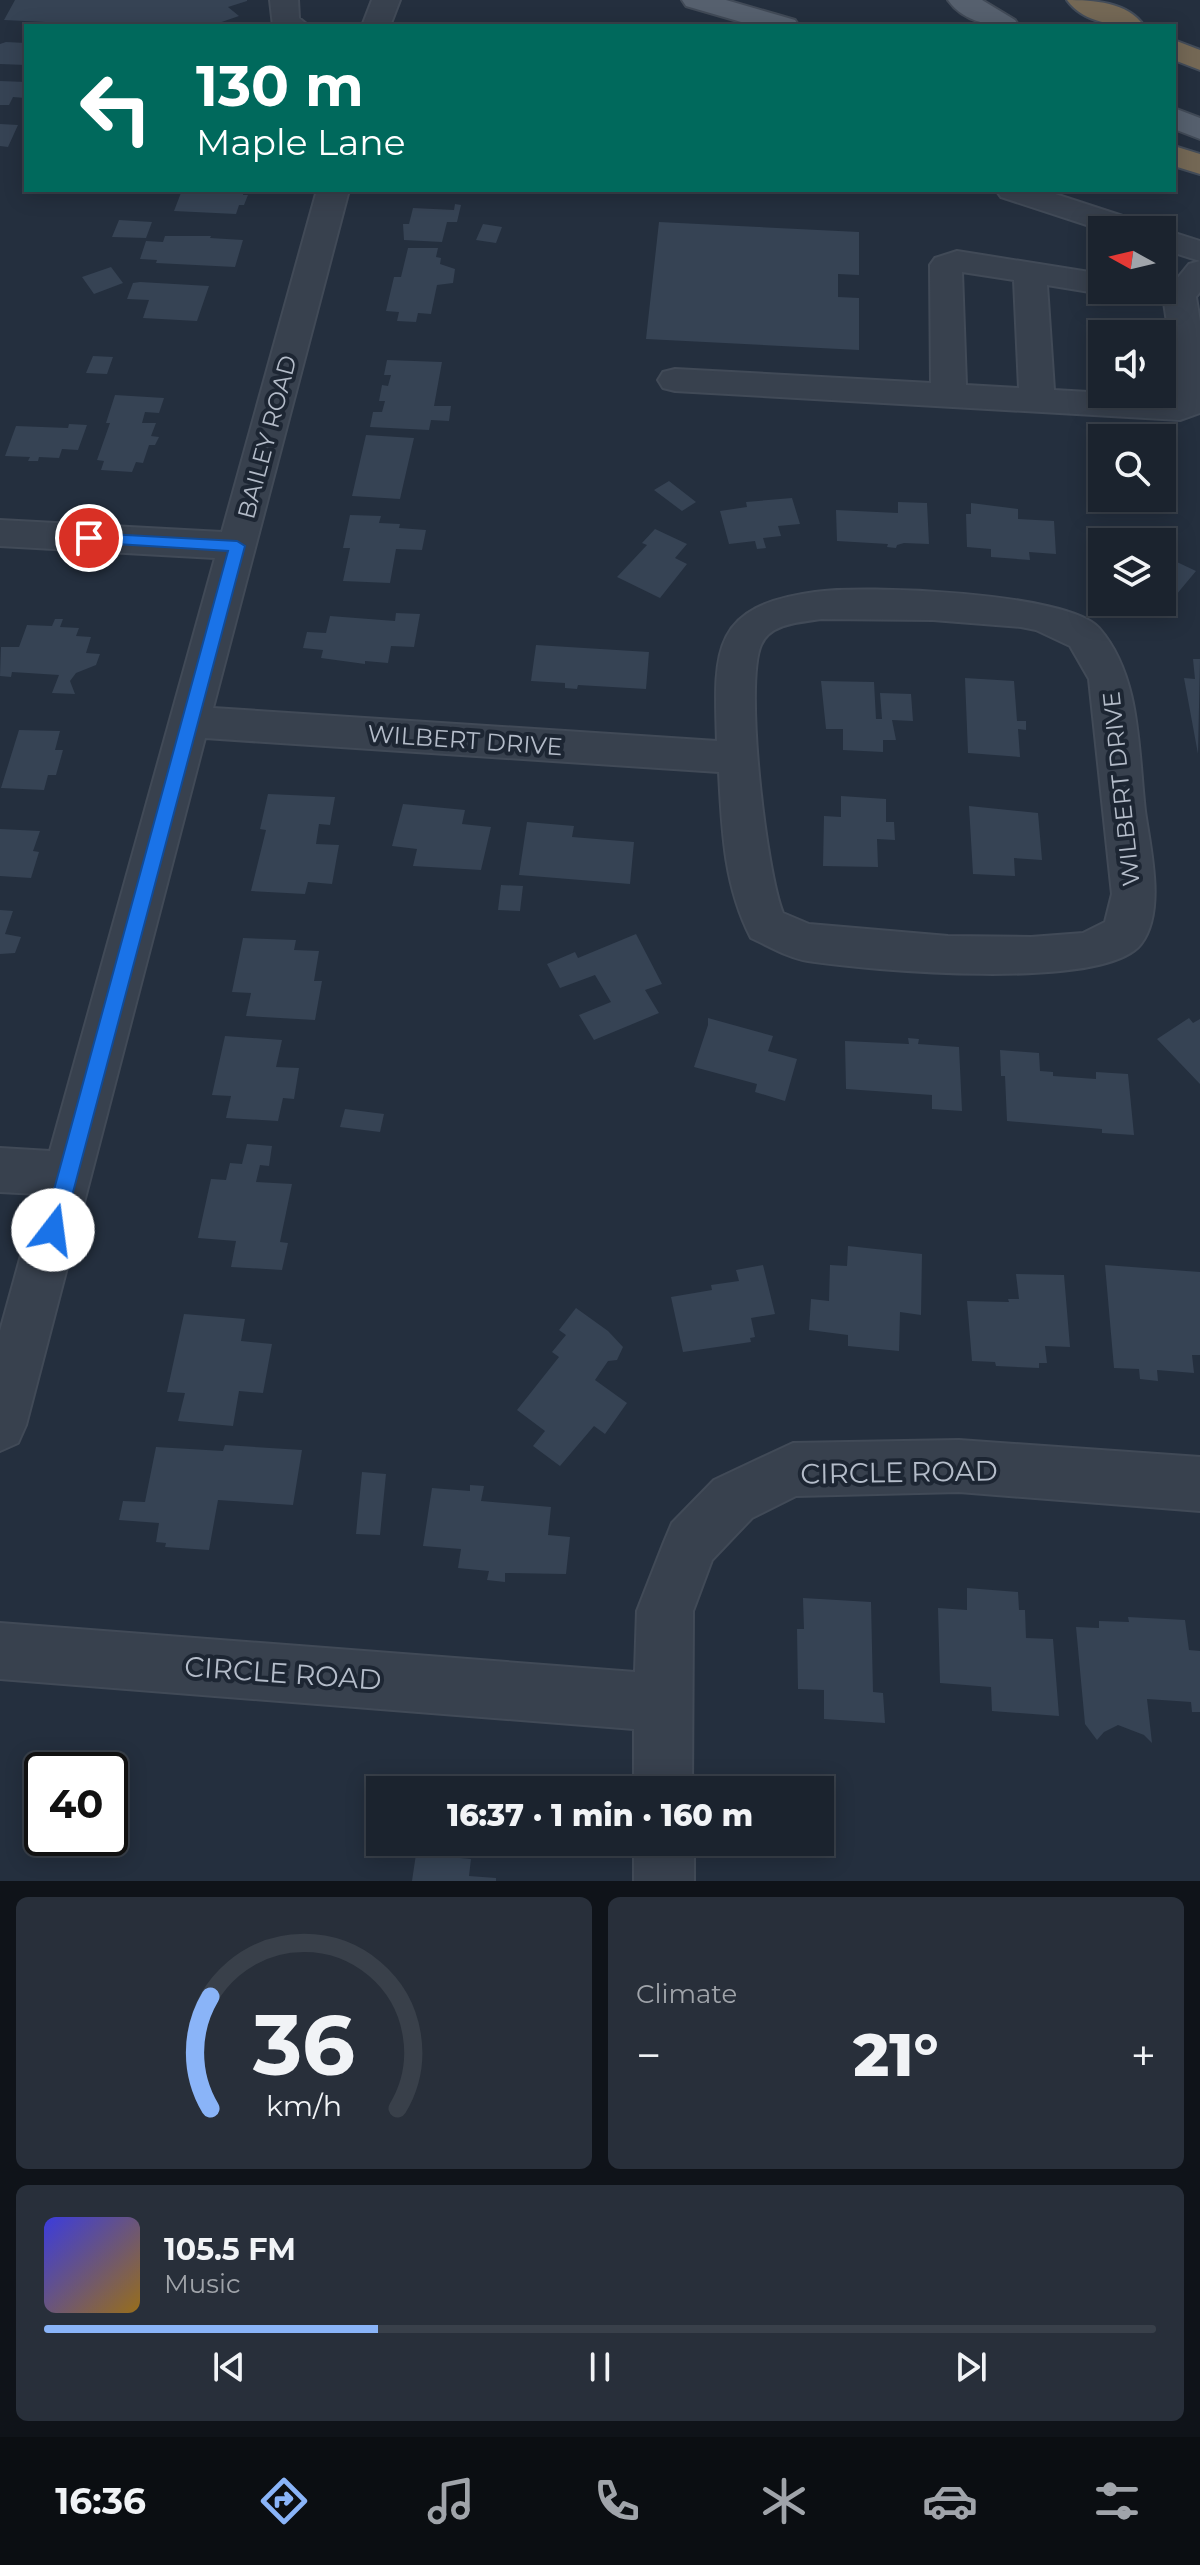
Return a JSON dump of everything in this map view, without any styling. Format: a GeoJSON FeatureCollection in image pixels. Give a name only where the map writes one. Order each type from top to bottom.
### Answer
{"type":"FeatureCollection","features":[{"type":"Feature","properties":{"kind":"highway"},"geometry":{"type":"LineString","coordinates":[[1081,0],[1126,24]]}},
{"type":"Feature","properties":{"kind":"highway"},"geometry":{"type":"LineString","coordinates":[[1176,50],[1200,61]]}},
{"type":"Feature","properties":{"kind":"highway"},"geometry":{"type":"LineString","coordinates":[[1176,156],[1200,165]]}},
{"type":"Feature","properties":{"kind":"main road"},"geometry":{"type":"LineString","coordinates":[[696,0],[758,22]]}},
{"type":"Feature","properties":{"kind":"main road"},"geometry":{"type":"LineString","coordinates":[[962,0],[993,14]]}},
{"type":"Feature","properties":{"kind":"main road"},"geometry":{"type":"LineString","coordinates":[[1176,118],[1200,130]]}},
{"type":"Feature","properties":{"kind":"main road"},"geometry":{"type":"LineString","coordinates":[[1176,139],[1200,146]]}},
{"type":"Feature","properties":{"kind":"street"},"geometry":{"type":"LineString","coordinates":[[284,0],[285,23],[288,24]]}},
{"type":"Feature","properties":{"kind":"street"},"geometry":{"type":"LineString","coordinates":[[377,24],[386,0]]}},
{"type":"Feature","properties":{"kind":"street","name":"BAILEY ROAD"},"geometry":{"type":"LineString","coordinates":[[0,1425],[332,192]]}},
{"type":"Feature","properties":{"kind":"street"},"geometry":{"type":"LineString","coordinates":[[1018,192],[1091,216]]}},
{"type":"Feature","properties":{"kind":"street"},"geometry":{"type":"LineString","coordinates":[[1176,243],[1200,251]]}},
{"type":"Feature","properties":{"kind":"street"},"geometry":{"type":"LineString","coordinates":[[949,396],[946,265],[957,261],[1088,282]]}},
{"type":"Feature","properties":{"kind":"street"},"geometry":{"type":"LineString","coordinates":[[1030,273],[1037,401]]}},
{"type":"Feature","properties":{"kind":"street"},"geometry":{"type":"LineString","coordinates":[[675,380],[1180,409],[1196,400],[1178,286]]}},
{"type":"Feature","properties":{"kind":"street"},"geometry":{"type":"LineString","coordinates":[[0,533],[237,546]]}},
{"type":"Feature","properties":{"kind":"street","name":"WILBERT DRIVE"},"geometry":{"type":"LineString","coordinates":[[821,605],[933,606],[1044,617],[1084,636],[1109,679],[1134,894],[1124,933],[1088,951],[1031,955],[948,954],[805,942],[766,925],[750,882],[740,758],[736,678],[742,642],[757,624],[779,612],[821,605]]}},
{"type":"Feature","properties":{"kind":"street","name":"WILBERT DRIVE"},"geometry":{"type":"LineString","coordinates":[[190,722],[740,758]]}},
{"type":"Feature","properties":{"kind":"street"},"geometry":{"type":"LineString","coordinates":[[0,1170],[68,1174]]}},
{"type":"Feature","properties":{"kind":"street","name":"CIRCLE ROAD"},"geometry":{"type":"LineString","coordinates":[[663,1776],[665,1611],[691,1542],[733,1499],[793,1470],[959,1466],[1200,1484]]}},
{"type":"Feature","properties":{"kind":"street","name":"CIRCLE ROAD"},"geometry":{"type":"LineString","coordinates":[[0,1651],[662,1703]]}},
{"type":"Feature","properties":{"kind":"street"},"geometry":{"type":"LineString","coordinates":[[664,1856],[664,1881]]}},
{"type":"Feature","properties":{"kind":"building"},"geometry":{"type":"Polygon","coordinates":[[[15,0],[247,0],[228,7],[239,16],[216,24],[85,24],[4,20],[15,0]]]}},
{"type":"Feature","properties":{"kind":"building"},"geometry":{"type":"Polygon","coordinates":[[[24,43],[24,65],[0,64],[0,44],[24,43]]]}},
{"type":"Feature","properties":{"kind":"building"},"geometry":{"type":"Polygon","coordinates":[[[0,81],[24,82],[24,98],[13,97],[9,105],[0,105],[0,81]]]}},
{"type":"Feature","properties":{"kind":"building"},"geometry":{"type":"Polygon","coordinates":[[[0,124],[18,125],[8,147],[0,146],[0,124]]]}},
{"type":"Feature","properties":{"kind":"building"},"geometry":{"type":"Polygon","coordinates":[[[181,192],[244,192],[243,195],[248,195],[236,214],[174,211],[181,192]]]}},
{"type":"Feature","properties":{"kind":"building"},"geometry":{"type":"Polygon","coordinates":[[[455,204],[461,205],[457,222],[447,222],[442,242],[404,240],[403,224],[409,224],[413,208],[454,210],[455,204]]]}},
{"type":"Feature","properties":{"kind":"building"},"geometry":{"type":"Polygon","coordinates":[[[119,220],[152,222],[146,238],[112,237],[119,220]]]}},
{"type":"Feature","properties":{"kind":"building"},"geometry":{"type":"Polygon","coordinates":[[[659,222],[859,232],[859,275],[838,274],[838,297],[859,298],[859,350],[646,339],[659,222]]]}},
{"type":"Feature","properties":{"kind":"building"},"geometry":{"type":"Polygon","coordinates":[[[483,224],[502,227],[496,243],[476,240],[483,224]]]}},
{"type":"Feature","properties":{"kind":"building"},"geometry":{"type":"Polygon","coordinates":[[[165,236],[243,240],[235,267],[156,263],[157,260],[140,259],[146,241],[163,242],[165,236]]]}},
{"type":"Feature","properties":{"kind":"building"},"geometry":{"type":"Polygon","coordinates":[[[408,248],[438,248],[436,257],[441,258],[440,264],[455,269],[453,283],[437,285],[431,314],[418,313],[416,322],[397,321],[399,312],[386,311],[394,277],[401,277],[408,248]]]}},
{"type":"Feature","properties":{"kind":"building"},"geometry":{"type":"Polygon","coordinates":[[[111,267],[123,283],[94,294],[82,277],[111,267]]]}},
{"type":"Feature","properties":{"kind":"building"},"geometry":{"type":"Polygon","coordinates":[[[133,283],[209,286],[197,321],[143,318],[149,300],[127,299],[133,283]]]}},
{"type":"Feature","properties":{"kind":"building"},"geometry":{"type":"Polygon","coordinates":[[[93,356],[113,357],[107,374],[86,373],[93,356]]]}},
{"type":"Feature","properties":{"kind":"building"},"geometry":{"type":"Polygon","coordinates":[[[387,360],[442,362],[434,406],[451,406],[449,421],[431,420],[429,430],[370,427],[373,412],[382,412],[385,401],[379,401],[382,385],[388,386],[391,375],[384,375],[387,360]]]}},
{"type":"Feature","properties":{"kind":"building"},"geometry":{"type":"Polygon","coordinates":[[[115,395],[164,398],[159,413],[145,412],[142,423],[156,423],[151,436],[159,437],[155,445],[149,445],[143,463],[136,462],[132,472],[101,470],[104,461],[97,460],[110,423],[106,423],[115,395]]]}},
{"type":"Feature","properties":{"kind":"building"},"geometry":{"type":"Polygon","coordinates":[[[69,424],[87,425],[78,450],[62,449],[59,458],[39,457],[38,461],[28,461],[30,457],[5,456],[16,426],[68,428],[69,424]]]}},
{"type":"Feature","properties":{"kind":"building"},"geometry":{"type":"Polygon","coordinates":[[[366,435],[414,438],[400,499],[352,496],[366,435]]]}},
{"type":"Feature","properties":{"kind":"building"},"geometry":{"type":"Polygon","coordinates":[[[669,481],[696,502],[682,511],[654,490],[669,481]]]}},
{"type":"Feature","properties":{"kind":"building"},"geometry":{"type":"Polygon","coordinates":[[[792,498],[800,524],[778,526],[781,536],[763,538],[766,548],[757,549],[755,541],[729,544],[720,511],[747,507],[746,502],[792,498]]]}},
{"type":"Feature","properties":{"kind":"building"},"geometry":{"type":"Polygon","coordinates":[[[898,502],[927,503],[929,544],[904,543],[896,548],[887,547],[888,544],[837,541],[836,510],[898,513],[898,502]]]}},
{"type":"Feature","properties":{"kind":"building"},"geometry":{"type":"Polygon","coordinates":[[[971,503],[1018,509],[1018,519],[1054,521],[1056,554],[1029,552],[1030,560],[991,557],[991,549],[967,547],[966,514],[971,514],[971,503]]]}},
{"type":"Feature","properties":{"kind":"building"},"geometry":{"type":"Polygon","coordinates":[[[350,515],[381,516],[379,523],[426,530],[422,550],[396,549],[390,583],[343,581],[350,548],[343,548],[350,515]]]}},
{"type":"Feature","properties":{"kind":"building"},"geometry":{"type":"Polygon","coordinates":[[[655,529],[687,544],[675,558],[687,564],[660,598],[617,577],[647,545],[642,543],[655,529]]]}},
{"type":"Feature","properties":{"kind":"building"},"geometry":{"type":"Polygon","coordinates":[[[1176,562],[1196,571],[1176,595],[1176,562]]]}},
{"type":"Feature","properties":{"kind":"building"},"geometry":{"type":"Polygon","coordinates":[[[396,613],[420,614],[414,647],[391,646],[388,663],[365,661],[365,664],[321,658],[323,650],[303,648],[307,632],[326,633],[330,616],[395,621],[396,613]]]}},
{"type":"Feature","properties":{"kind":"building"},"geometry":{"type":"Polygon","coordinates":[[[55,619],[63,619],[60,627],[79,628],[76,636],[91,637],[86,653],[100,654],[96,665],[76,673],[70,681],[75,694],[52,693],[59,675],[12,672],[11,677],[0,676],[1,647],[19,647],[27,625],[52,626],[55,619]]]}},
{"type":"Feature","properties":{"kind":"building"},"geometry":{"type":"Polygon","coordinates":[[[536,645],[649,652],[646,689],[578,685],[577,689],[565,688],[565,683],[531,681],[536,645]]]}},
{"type":"Feature","properties":{"kind":"building"},"geometry":{"type":"Polygon","coordinates":[[[1193,659],[1200,659],[1198,754],[1184,678],[1195,679],[1193,659]]]}},
{"type":"Feature","properties":{"kind":"building"},"geometry":{"type":"Polygon","coordinates":[[[965,678],[1014,681],[1017,721],[1026,721],[1026,730],[1018,729],[1020,757],[968,753],[965,678]]]}},
{"type":"Feature","properties":{"kind":"building"},"geometry":{"type":"Polygon","coordinates":[[[821,681],[874,682],[876,719],[882,719],[880,693],[911,694],[913,721],[892,720],[896,740],[883,740],[883,752],[843,750],[843,729],[826,729],[821,681]]]}},
{"type":"Feature","properties":{"kind":"building"},"geometry":{"type":"Polygon","coordinates":[[[19,730],[60,731],[55,750],[63,750],[56,775],[48,775],[44,790],[1,788],[19,730]]]}},
{"type":"Feature","properties":{"kind":"building"},"geometry":{"type":"Polygon","coordinates":[[[268,794],[335,797],[330,825],[319,824],[316,844],[339,845],[332,884],[308,882],[305,894],[251,891],[266,830],[260,829],[268,794]]]}},
{"type":"Feature","properties":{"kind":"building"},"geometry":{"type":"Polygon","coordinates":[[[841,796],[886,799],[886,822],[894,822],[895,840],[877,839],[878,867],[823,866],[824,816],[841,817],[841,796]]]}},
{"type":"Feature","properties":{"kind":"building"},"geometry":{"type":"Polygon","coordinates":[[[403,804],[465,810],[462,824],[491,827],[481,870],[413,866],[417,849],[392,846],[403,804]]]}},
{"type":"Feature","properties":{"kind":"building"},"geometry":{"type":"Polygon","coordinates":[[[969,806],[1038,813],[1042,860],[1014,858],[1015,876],[973,874],[969,806]]]}},
{"type":"Feature","properties":{"kind":"building"},"geometry":{"type":"Polygon","coordinates":[[[527,822],[574,826],[572,837],[634,842],[630,884],[519,875],[527,822]]]}},
{"type":"Feature","properties":{"kind":"building"},"geometry":{"type":"Polygon","coordinates":[[[0,829],[40,831],[33,851],[39,852],[31,878],[0,876],[0,829]]]}},
{"type":"Feature","properties":{"kind":"building"},"geometry":{"type":"Polygon","coordinates":[[[501,885],[523,886],[520,911],[498,910],[501,885]]]}},
{"type":"Feature","properties":{"kind":"building"},"geometry":{"type":"Polygon","coordinates":[[[0,910],[13,911],[5,934],[21,937],[15,953],[0,954],[0,910]]]}},
{"type":"Feature","properties":{"kind":"building"},"geometry":{"type":"Polygon","coordinates":[[[636,934],[662,984],[645,990],[659,1013],[594,1040],[579,1015],[611,1002],[595,975],[560,988],[547,964],[575,952],[578,958],[636,934]]]}},
{"type":"Feature","properties":{"kind":"building"},"geometry":{"type":"Polygon","coordinates":[[[243,938],[296,940],[294,950],[319,951],[314,981],[322,981],[315,1020],[246,1016],[251,993],[232,992],[243,938]]]}},
{"type":"Feature","properties":{"kind":"building"},"geometry":{"type":"Polygon","coordinates":[[[708,1018],[773,1036],[768,1051],[797,1059],[785,1101],[755,1092],[757,1084],[694,1067],[708,1018]]]}},
{"type":"Feature","properties":{"kind":"building"},"geometry":{"type":"Polygon","coordinates":[[[1189,1018],[1193,1023],[1200,1019],[1200,1084],[1157,1039],[1189,1018]]]}},
{"type":"Feature","properties":{"kind":"building"},"geometry":{"type":"Polygon","coordinates":[[[225,1036],[282,1040],[276,1067],[299,1068],[294,1099],[283,1098],[278,1121],[226,1118],[231,1096],[212,1095],[225,1036]]]}},
{"type":"Feature","properties":{"kind":"building"},"geometry":{"type":"Polygon","coordinates":[[[908,1038],[919,1039],[918,1044],[959,1047],[962,1111],[932,1109],[932,1095],[846,1089],[845,1041],[909,1044],[908,1038]]]}},
{"type":"Feature","properties":{"kind":"building"},"geometry":{"type":"Polygon","coordinates":[[[1000,1050],[1039,1053],[1040,1071],[1053,1072],[1053,1076],[1096,1079],[1096,1072],[1128,1074],[1134,1135],[1102,1133],[1102,1129],[1007,1121],[1005,1076],[1001,1076],[1000,1050]]]}},
{"type":"Feature","properties":{"kind":"building"},"geometry":{"type":"Polygon","coordinates":[[[345,1109],[384,1114],[380,1132],[340,1127],[345,1109]]]}},
{"type":"Feature","properties":{"kind":"building"},"geometry":{"type":"Polygon","coordinates":[[[247,1144],[272,1146],[269,1166],[260,1165],[256,1182],[292,1184],[280,1242],[288,1243],[282,1270],[231,1267],[236,1241],[198,1238],[211,1179],[226,1180],[230,1163],[242,1164],[247,1144]]]}},
{"type":"Feature","properties":{"kind":"building"},"geometry":{"type":"Polygon","coordinates":[[[848,1246],[922,1254],[921,1315],[900,1312],[899,1351],[848,1346],[848,1335],[809,1330],[811,1299],[829,1301],[830,1265],[847,1266],[848,1246]]]}},
{"type":"Feature","properties":{"kind":"building"},"geometry":{"type":"Polygon","coordinates":[[[763,1265],[775,1314],[751,1318],[755,1337],[750,1338],[751,1342],[683,1352],[671,1297],[712,1290],[711,1285],[739,1281],[736,1270],[763,1265]]]}},
{"type":"Feature","properties":{"kind":"building"},"geometry":{"type":"Polygon","coordinates":[[[1105,1265],[1200,1272],[1200,1355],[1192,1355],[1194,1373],[1157,1370],[1158,1381],[1140,1379],[1139,1369],[1114,1368],[1105,1265]]]}},
{"type":"Feature","properties":{"kind":"building"},"geometry":{"type":"Polygon","coordinates":[[[1016,1274],[1064,1275],[1070,1347],[1045,1346],[1047,1363],[1039,1363],[1039,1368],[996,1366],[995,1362],[972,1361],[967,1301],[1009,1302],[1008,1299],[1019,1299],[1016,1274]]]}},
{"type":"Feature","properties":{"kind":"building"},"geometry":{"type":"Polygon","coordinates":[[[576,1308],[608,1331],[623,1347],[617,1360],[608,1361],[595,1380],[627,1403],[605,1434],[594,1426],[560,1466],[533,1446],[545,1431],[517,1410],[559,1357],[552,1352],[566,1335],[559,1330],[576,1308]]]}},
{"type":"Feature","properties":{"kind":"building"},"geometry":{"type":"Polygon","coordinates":[[[184,1314],[245,1319],[241,1341],[272,1344],[263,1393],[239,1391],[233,1426],[178,1421],[185,1393],[167,1392],[184,1314]]]}},
{"type":"Feature","properties":{"kind":"building"},"geometry":{"type":"Polygon","coordinates":[[[225,1445],[302,1450],[293,1505],[218,1500],[209,1550],[165,1547],[166,1543],[156,1542],[159,1523],[119,1520],[123,1501],[145,1502],[156,1447],[223,1451],[225,1445]]]}},
{"type":"Feature","properties":{"kind":"building"},"geometry":{"type":"Polygon","coordinates":[[[362,1472],[386,1474],[380,1535],[356,1534],[362,1472]]]}},
{"type":"Feature","properties":{"kind":"building"},"geometry":{"type":"Polygon","coordinates":[[[470,1485],[484,1486],[481,1501],[551,1507],[548,1535],[570,1537],[566,1574],[505,1573],[505,1582],[487,1580],[489,1571],[458,1568],[461,1549],[423,1546],[432,1488],[470,1491],[470,1485]]]}},
{"type":"Feature","properties":{"kind":"building"},"geometry":{"type":"Polygon","coordinates":[[[967,1588],[1018,1592],[1019,1610],[1025,1610],[1026,1638],[1053,1639],[1059,1716],[992,1711],[991,1687],[940,1683],[938,1608],[967,1610],[967,1588]]]}},
{"type":"Feature","properties":{"kind":"building"},"geometry":{"type":"Polygon","coordinates":[[[803,1598],[871,1602],[873,1692],[883,1693],[885,1723],[824,1719],[824,1690],[798,1689],[797,1629],[804,1629],[803,1598]]]}},
{"type":"Feature","properties":{"kind":"building"},"geometry":{"type":"Polygon","coordinates":[[[1128,1617],[1185,1620],[1189,1650],[1200,1651],[1200,1712],[1192,1712],[1191,1702],[1147,1699],[1152,1743],[1144,1735],[1118,1725],[1104,1732],[1097,1740],[1085,1724],[1076,1627],[1099,1628],[1099,1621],[1129,1622],[1128,1617]]]}},
{"type":"Feature","properties":{"kind":"building"},"geometry":{"type":"Polygon","coordinates":[[[416,1856],[471,1859],[469,1876],[496,1878],[496,1881],[412,1881],[416,1856]]]}},
{"type":"Feature","properties":{"kind":"route"},"geometry":{"type":"LineString","coordinates":[[53,1230],[237,546],[89,538]]}}]}
